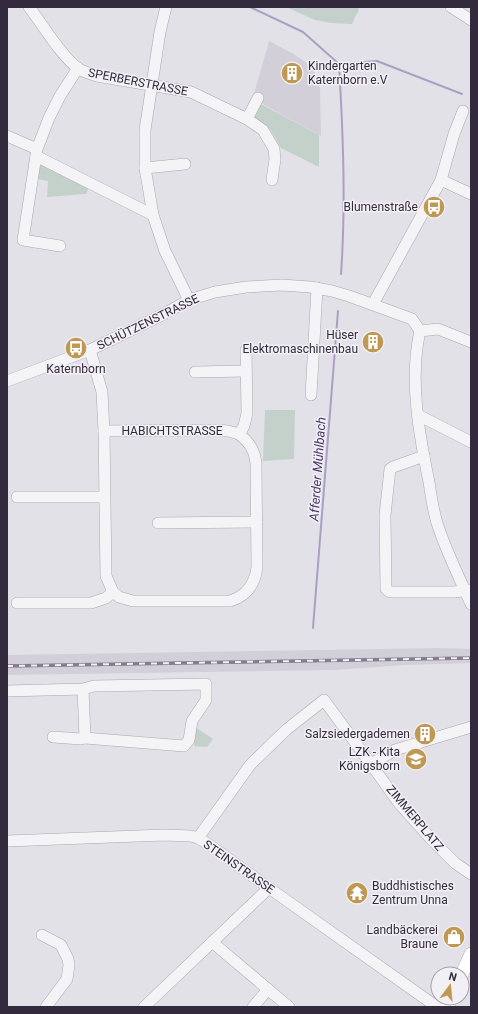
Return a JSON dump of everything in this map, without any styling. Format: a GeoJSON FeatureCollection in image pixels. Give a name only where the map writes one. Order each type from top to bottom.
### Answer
{"type":"FeatureCollection","features":[{"type":"Feature","properties":{"kind":"main road"},"geometry":{"type":"LineString","coordinates":[[466,966],[471,954]]}},
{"type":"Feature","properties":{"kind":"street","name":"SPERBERSTRASSE"},"geometry":{"type":"LineString","coordinates":[[29,7],[55,42],[78,68],[97,76],[191,92],[247,119],[263,130],[274,149],[275,159],[272,180]]}},
{"type":"Feature","properties":{"kind":"street"},"geometry":{"type":"LineString","coordinates":[[166,7],[160,32],[145,130],[145,168],[152,214],[165,251],[189,300]]}},
{"type":"Feature","properties":{"kind":"street"},"geometry":{"type":"LineString","coordinates":[[451,7],[471,20]]}},
{"type":"Feature","properties":{"kind":"street"},"geometry":{"type":"LineString","coordinates":[[60,246],[23,240],[37,153],[49,118],[60,96],[78,68]]}},
{"type":"Feature","properties":{"kind":"street"},"geometry":{"type":"LineString","coordinates":[[247,119],[258,98]]}},
{"type":"Feature","properties":{"kind":"street"},"geometry":{"type":"LineString","coordinates":[[373,304],[441,180],[454,134],[463,111]]}},
{"type":"Feature","properties":{"kind":"street"},"geometry":{"type":"LineString","coordinates":[[7,136],[95,185],[152,214]]}},
{"type":"Feature","properties":{"kind":"street"},"geometry":{"type":"LineString","coordinates":[[145,168],[185,164]]}},
{"type":"Feature","properties":{"kind":"street"},"geometry":{"type":"LineString","coordinates":[[441,180],[471,194]]}},
{"type":"Feature","properties":{"kind":"street","name":"SCHÜTZENSTRASSE"},"geometry":{"type":"LineString","coordinates":[[7,381],[90,350],[162,315],[189,300],[215,292],[246,286],[282,285],[332,291],[373,304],[412,319],[420,331]]}},
{"type":"Feature","properties":{"kind":"street"},"geometry":{"type":"LineString","coordinates":[[311,395],[317,288]]}},
{"type":"Feature","properties":{"kind":"street"},"geometry":{"type":"LineString","coordinates":[[471,342],[438,329],[420,331],[416,346],[415,365],[418,415],[424,456],[437,522],[458,577],[468,590],[471,604]]}},
{"type":"Feature","properties":{"kind":"street","name":"HABICHTSTRASSE"},"geometry":{"type":"LineString","coordinates":[[90,350],[102,392],[104,431],[105,570],[108,582],[113,592],[119,597],[133,601],[230,601],[237,599],[250,588],[256,575],[257,522],[255,456],[250,444],[239,434],[218,430],[104,431]]}},
{"type":"Feature","properties":{"kind":"street","name":"HABICHTSTRASSE"},"geometry":{"type":"LineString","coordinates":[[239,434],[244,426],[247,413],[246,350]]}},
{"type":"Feature","properties":{"kind":"street"},"geometry":{"type":"LineString","coordinates":[[195,372],[246,371]]}},
{"type":"Feature","properties":{"kind":"street"},"geometry":{"type":"LineString","coordinates":[[418,415],[471,442]]}},
{"type":"Feature","properties":{"kind":"street"},"geometry":{"type":"LineString","coordinates":[[424,456],[390,469],[385,515],[386,589],[390,592],[468,590]]}},
{"type":"Feature","properties":{"kind":"street"},"geometry":{"type":"LineString","coordinates":[[16,497],[104,497]]}},
{"type":"Feature","properties":{"kind":"street"},"geometry":{"type":"LineString","coordinates":[[158,523],[257,522]]}},
{"type":"Feature","properties":{"kind":"street"},"geometry":{"type":"LineString","coordinates":[[17,603],[91,603],[106,598],[113,592]]}},
{"type":"Feature","properties":{"kind":"street"},"geometry":{"type":"LineString","coordinates":[[7,691],[83,689],[94,686],[206,684],[206,700],[192,721],[190,740],[184,746],[85,738],[53,738]]}},
{"type":"Feature","properties":{"kind":"street"},"geometry":{"type":"LineString","coordinates":[[83,689],[85,738]]}},
{"type":"Feature","properties":{"kind":"street","name":"ZIMMERPLATZ"},"geometry":{"type":"LineString","coordinates":[[198,838],[250,765],[286,730],[324,700],[398,802],[455,863],[471,874]]}},
{"type":"Feature","properties":{"kind":"street"},"geometry":{"type":"LineString","coordinates":[[371,764],[395,750],[471,727]]}},
{"type":"Feature","properties":{"kind":"street","name":"STEINSTRASSE"},"geometry":{"type":"LineString","coordinates":[[7,841],[164,835],[191,836],[198,838],[437,1007]]}},
{"type":"Feature","properties":{"kind":"street"},"geometry":{"type":"LineString","coordinates":[[144,1007],[269,888]]}},
{"type":"Feature","properties":{"kind":"street"},"geometry":{"type":"LineString","coordinates":[[42,935],[61,945],[68,959],[67,979],[46,1007]]}},
{"type":"Feature","properties":{"kind":"street"},"geometry":{"type":"LineString","coordinates":[[212,942],[289,1007]]}},
{"type":"Feature","properties":{"kind":"street"},"geometry":{"type":"LineString","coordinates":[[252,1007],[268,989]]}},
{"type":"Feature","properties":{"kind":"shaded area"},"geometry":{"type":"Polygon","coordinates":[[[286,7],[357,7],[359,9],[352,24],[331,23],[315,20],[286,7]]]}},
{"type":"Feature","properties":{"kind":"shaded area"},"geometry":{"type":"Polygon","coordinates":[[[269,41],[304,61],[314,71],[320,88],[321,136],[259,102],[260,97],[254,94],[269,41]]]}},
{"type":"Feature","properties":{"kind":"shaded area"},"geometry":{"type":"Polygon","coordinates":[[[259,103],[319,135],[319,167],[281,148],[270,129],[254,120],[253,116],[259,103]]]}},
{"type":"Feature","properties":{"kind":"shaded area"},"geometry":{"type":"Polygon","coordinates":[[[40,162],[89,187],[86,194],[47,197],[48,181],[37,179],[40,162]]]}},
{"type":"Feature","properties":{"kind":"shaded area"},"geometry":{"type":"Polygon","coordinates":[[[265,410],[295,410],[294,459],[263,461],[265,410]]]}},
{"type":"Feature","properties":{"kind":"shaded area"},"geometry":{"type":"Polygon","coordinates":[[[439,648],[471,649],[471,663],[405,665],[334,670],[7,675],[7,655],[439,648]]]}},
{"type":"Feature","properties":{"kind":"shaded area"},"geometry":{"type":"Polygon","coordinates":[[[195,727],[213,739],[207,747],[194,746],[195,727]]]}},
{"type":"Feature","properties":{"kind":"waterway","name":"Afferder Mühlbach"},"geometry":{"type":"LineString","coordinates":[[250,7],[303,32],[339,64],[343,169],[343,248],[341,274]]}},
{"type":"Feature","properties":{"kind":"waterway"},"geometry":{"type":"LineString","coordinates":[[339,64],[377,61],[462,94]]}},
{"type":"Feature","properties":{"kind":"waterway","name":"Afferder Mühlbach"},"geometry":{"type":"LineString","coordinates":[[313,628],[338,311]]}},
{"type":"Feature","properties":{"kind":"railway"},"geometry":{"type":"LineString","coordinates":[[7,666],[471,658]]}},
{"type":"Feature","properties":{"kind":"place","name":"Kindergarten Katernborn e.V"},"geometry":{"type":"Point","coordinates":[292,73]}},
{"type":"Feature","properties":{"kind":"place","name":"Blumenstraße"},"geometry":{"type":"Point","coordinates":[434,207]}},
{"type":"Feature","properties":{"kind":"place","name":"Hüser Elektromaschinenbau"},"geometry":{"type":"Point","coordinates":[373,342]}},
{"type":"Feature","properties":{"kind":"place","name":"Katernborn"},"geometry":{"type":"Point","coordinates":[76,348]}},
{"type":"Feature","properties":{"kind":"place","name":"Salzsiedergademen"},"geometry":{"type":"Point","coordinates":[425,734]}},
{"type":"Feature","properties":{"kind":"place","name":"LZK - Kita Königsborn"},"geometry":{"type":"Point","coordinates":[416,759]}},
{"type":"Feature","properties":{"kind":"place","name":"Buddhistisches Zentrum Unna"},"geometry":{"type":"Point","coordinates":[357,893]}},
{"type":"Feature","properties":{"kind":"place","name":"Landbäckerei Braune"},"geometry":{"type":"Point","coordinates":[454,937]}}]}
